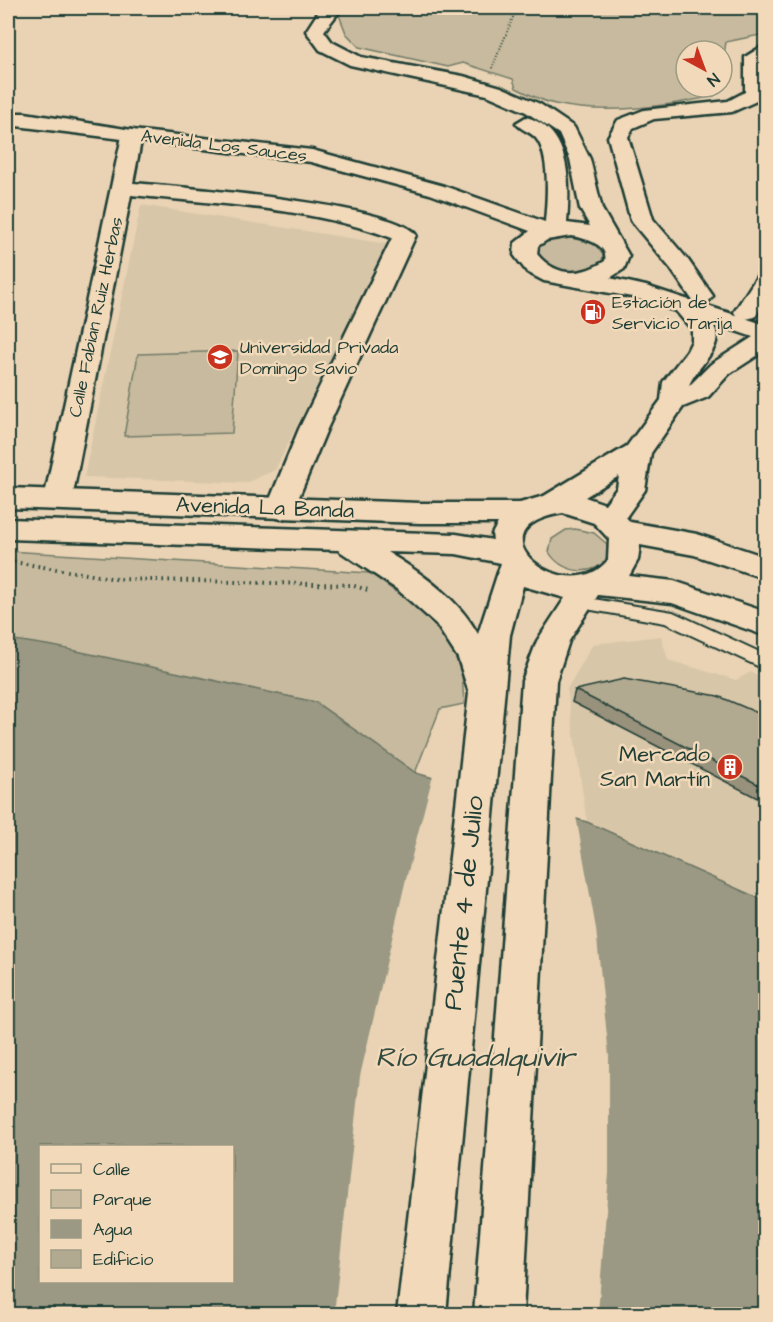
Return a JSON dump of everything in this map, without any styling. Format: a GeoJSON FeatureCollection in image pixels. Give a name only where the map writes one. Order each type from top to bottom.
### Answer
{"type":"FeatureCollection","features":[{"type":"Feature","properties":{"kind":"street"},"geometry":{"type":"LineString","coordinates":[[334,8],[327,12],[315,31],[326,46],[356,61],[484,88],[533,108],[567,131],[580,159],[591,209],[618,256],[616,264],[609,271],[582,279]]}},
{"type":"Feature","properties":{"kind":"street"},"geometry":{"type":"LineString","coordinates":[[301,46],[324,60],[355,71],[474,97],[516,115],[544,135],[553,154],[559,197],[552,230],[529,240],[524,247],[511,245]]}},
{"type":"Feature","properties":{"kind":"street"},"geometry":{"type":"LineString","coordinates":[[765,49],[754,57],[754,95],[732,106],[651,114],[625,124],[618,138],[642,221],[680,265],[704,329],[704,341],[699,354],[676,382],[674,401],[637,452],[553,504],[524,513],[508,531],[506,542],[512,560],[532,578],[550,585],[587,591],[674,592],[765,624]]}},
{"type":"Feature","properties":{"kind":"street","name":"Avenida Los Sauces"},"geometry":{"type":"LineString","coordinates":[[8,119],[25,118],[132,136],[312,156],[437,190],[552,230],[587,232],[613,246]]}},
{"type":"Feature","properties":{"kind":"street","name":"Calle Fabian Ruiz Herbas"},"geometry":{"type":"LineString","coordinates":[[58,499],[132,136]]}},
{"type":"Feature","properties":{"kind":"street"},"geometry":{"type":"LineString","coordinates":[[122,188],[310,209],[378,223],[405,235],[313,429],[281,509]]}},
{"type":"Feature","properties":{"kind":"street","name":"Avenida Los Sauces"},"geometry":{"type":"LineString","coordinates":[[437,190],[511,245],[528,263],[543,273],[693,301]]}},
{"type":"Feature","properties":{"kind":"street"},"geometry":{"type":"LineString","coordinates":[[613,246],[693,301],[765,333]]}},
{"type":"Feature","properties":{"kind":"street"},"geometry":{"type":"LineString","coordinates":[[693,301],[756,315],[765,280]]}},
{"type":"Feature","properties":{"kind":"street"},"geometry":{"type":"LineString","coordinates":[[674,401],[699,391],[720,369],[765,339]]}},
{"type":"Feature","properties":{"kind":"street"},"geometry":{"type":"LineString","coordinates":[[615,525],[631,490],[637,452]]}},
{"type":"Feature","properties":{"kind":"street","name":"Avenida La Banda"},"geometry":{"type":"LineString","coordinates":[[8,498],[281,509],[524,513]]}},
{"type":"Feature","properties":{"kind":"street"},"geometry":{"type":"LineString","coordinates":[[553,504],[583,506],[615,525],[697,545],[765,568]]}},
{"type":"Feature","properties":{"kind":"street"},"geometry":{"type":"LineString","coordinates":[[500,1314],[539,681],[555,636],[573,609],[587,591],[611,577],[622,567],[626,555],[626,543],[615,525]]}},
{"type":"Feature","properties":{"kind":"street","name":"Avenida La Banda"},"geometry":{"type":"LineString","coordinates":[[8,529],[456,544],[512,560]]}},
{"type":"Feature","properties":{"kind":"street"},"geometry":{"type":"LineString","coordinates":[[342,539],[408,580],[450,618],[465,636],[478,665],[485,707]]}},
{"type":"Feature","properties":{"kind":"street","name":"Puente 4 de Julio"},"geometry":{"type":"LineString","coordinates":[[421,1314],[485,707],[489,647],[512,560]]}},
{"type":"Feature","properties":{"kind":"lane"},"geometry":{"type":"LineString","coordinates":[[587,591],[697,629],[765,663]]}},
{"type":"Feature","properties":{"kind":"path"},"geometry":{"type":"LineString","coordinates":[[484,88],[517,8]]}},
{"type":"Feature","properties":{"kind":"path"},"geometry":{"type":"LineString","coordinates":[[8,561],[116,579],[351,585],[371,591]]}},
{"type":"Feature","properties":{"kind":"shaded area","name":"Universidad Privada Domingo Savio"},"geometry":{"type":"Polygon","coordinates":[[[141,205],[387,244],[275,470],[246,483],[84,477],[141,205]]]}},
{"type":"Feature","properties":{"kind":"shaded area","name":"Mercado San Martín"},"geometry":{"type":"Polygon","coordinates":[[[661,636],[668,660],[736,680],[751,672],[765,682],[765,901],[587,822],[567,689],[593,644],[661,636]]]}},
{"type":"Feature","properties":{"kind":"green space"},"geometry":{"type":"Polygon","coordinates":[[[346,8],[765,8],[765,34],[734,40],[674,39],[674,99],[697,99],[655,106],[594,109],[545,101],[516,88],[513,79],[463,63],[448,67],[359,47],[346,33],[339,15],[346,8]]]}},
{"type":"Feature","properties":{"kind":"green space"},"geometry":{"type":"Polygon","coordinates":[[[564,236],[595,244],[603,255],[602,261],[594,268],[576,273],[559,270],[534,256],[537,244],[544,240],[564,236]]]}},
{"type":"Feature","properties":{"kind":"green space"},"geometry":{"type":"Polygon","coordinates":[[[238,351],[232,433],[124,436],[138,354],[238,351]]]}},
{"type":"Feature","properties":{"kind":"green space"},"geometry":{"type":"Polygon","coordinates":[[[575,529],[594,533],[607,544],[608,558],[594,568],[585,570],[569,568],[554,559],[549,552],[552,539],[566,530],[575,529]]]}},
{"type":"Feature","properties":{"kind":"green space"},"geometry":{"type":"Polygon","coordinates":[[[8,551],[370,573],[420,610],[447,638],[462,672],[464,704],[440,709],[415,773],[315,702],[8,639],[8,551]]]}},
{"type":"Feature","properties":{"kind":"water","name":"Río Guadalquivir"},"geometry":{"type":"Polygon","coordinates":[[[8,639],[53,646],[315,702],[416,773],[587,822],[765,901],[765,1314],[8,1314],[8,639]]]}},
{"type":"Feature","properties":{"kind":"pier"},"geometry":{"type":"Polygon","coordinates":[[[433,775],[576,816],[596,929],[609,1056],[609,1173],[598,1314],[334,1314],[360,1076],[433,775]]]}},
{"type":"Feature","properties":{"kind":"building","name":"Mercado San Martín"},"geometry":{"type":"Polygon","coordinates":[[[624,679],[718,696],[765,716],[765,788],[575,690],[624,679]]]}},
{"type":"Feature","properties":{"kind":"place","name":"Estación de Servicio Tarija"},"geometry":{"type":"Point","coordinates":[593,312]}},
{"type":"Feature","properties":{"kind":"place","name":"Universidad Privada Domingo Savio"},"geometry":{"type":"Point","coordinates":[220,357]}},
{"type":"Feature","properties":{"kind":"place","name":"Mercado San Martín"},"geometry":{"type":"Point","coordinates":[730,767]}}]}
